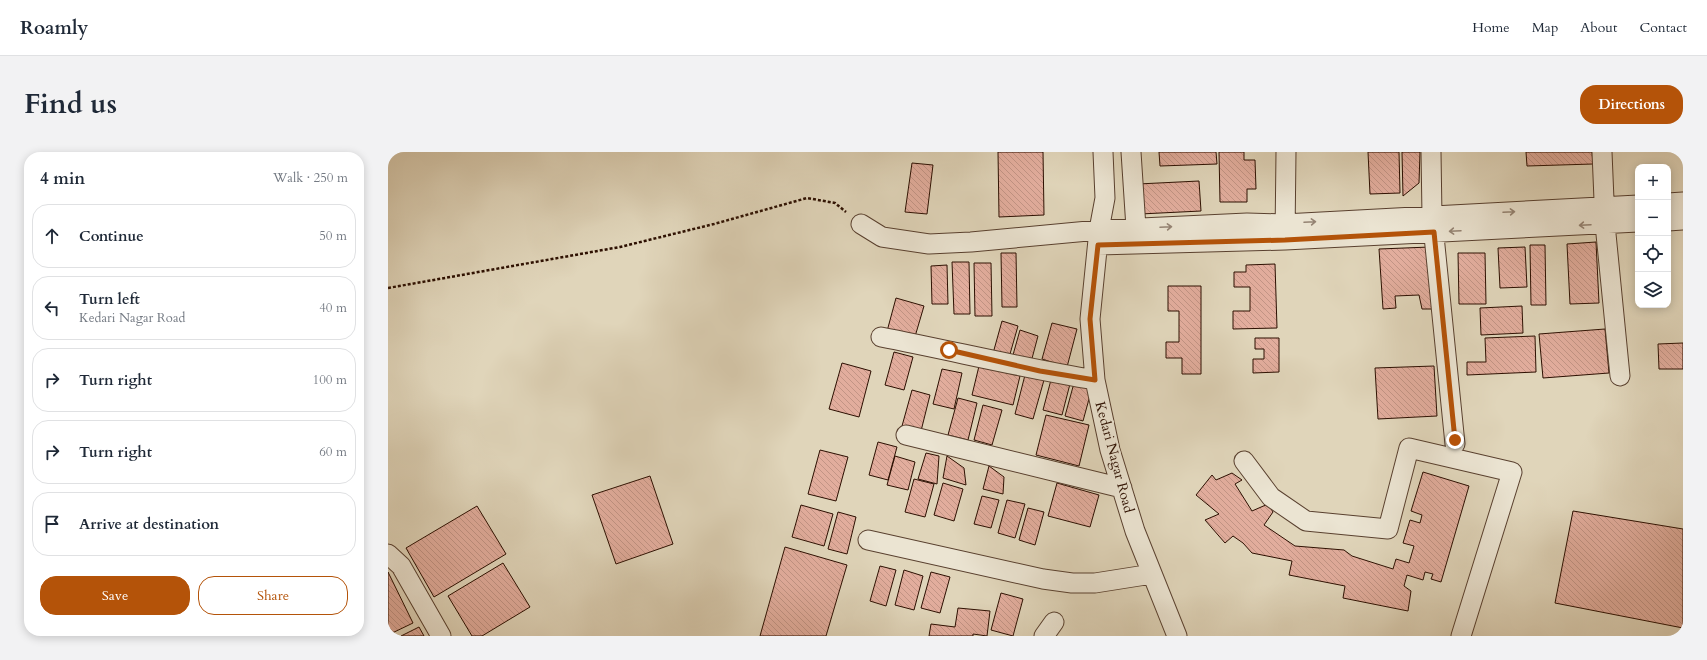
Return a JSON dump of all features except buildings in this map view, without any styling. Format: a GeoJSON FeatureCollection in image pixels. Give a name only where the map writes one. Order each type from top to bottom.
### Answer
{"type":"FeatureCollection","features":[{"type":"Feature","properties":{"kind":"street","name":"Kedari Nagar Road"},"geometry":{"type":"LineString","coordinates":[[1103,152],[1105,198],[1090,319],[1095,380],[1110,450],[1135,531],[1177,636]]}},
{"type":"Feature","properties":{"kind":"street"},"geometry":{"type":"LineString","coordinates":[[1131,152],[1136,228]]}},
{"type":"Feature","properties":{"kind":"street"},"geometry":{"type":"LineString","coordinates":[[1284,232],[1286,152]]}},
{"type":"Feature","properties":{"kind":"street"},"geometry":{"type":"LineString","coordinates":[[1431,152],[1433,224],[1455,444]]}},
{"type":"Feature","properties":{"kind":"street"},"geometry":{"type":"LineString","coordinates":[[1602,152],[1605,215],[1620,376]]}},
{"type":"Feature","properties":{"kind":"street"},"geometry":{"type":"LineString","coordinates":[[1671,203],[1683,202]]}},
{"type":"Feature","properties":{"kind":"street"},"geometry":{"type":"LineString","coordinates":[[861,224],[882,236],[929,244],[1099,237],[1284,232],[1605,215],[1635,206]]}},
{"type":"Feature","properties":{"kind":"street"},"geometry":{"type":"LineString","coordinates":[[1605,215],[1635,221]]}},
{"type":"Feature","properties":{"kind":"street"},"geometry":{"type":"LineString","coordinates":[[1671,221],[1683,220]]}},
{"type":"Feature","properties":{"kind":"street"},"geometry":{"type":"LineString","coordinates":[[1099,237],[1136,228],[1247,223],[1284,232]]}},
{"type":"Feature","properties":{"kind":"street"},"geometry":{"type":"LineString","coordinates":[[881,337],[949,350],[1040,371],[1095,380]]}},
{"type":"Feature","properties":{"kind":"street"},"geometry":{"type":"LineString","coordinates":[[906,435],[1122,488]]}},
{"type":"Feature","properties":{"kind":"street"},"geometry":{"type":"LineString","coordinates":[[1244,461],[1271,497],[1306,521],[1388,528],[1409,448],[1512,472],[1461,636]]}},
{"type":"Feature","properties":{"kind":"street"},"geometry":{"type":"LineString","coordinates":[[868,540],[1043,579],[1072,583],[1096,583],[1152,574]]}},
{"type":"Feature","properties":{"kind":"street"},"geometry":{"type":"LineString","coordinates":[[388,554],[402,566],[441,636]]}},
{"type":"Feature","properties":{"kind":"path"},"geometry":{"type":"LineString","coordinates":[[388,288],[620,246],[714,224],[807,198],[835,203],[861,224]]}},
{"type":"Feature","properties":{"kind":"route"},"geometry":{"type":"LineString","coordinates":[[949,350],[1040,371],[1095,380],[1090,319],[1098,245],[1285,240],[1434,232],[1455,440]]}}]}
